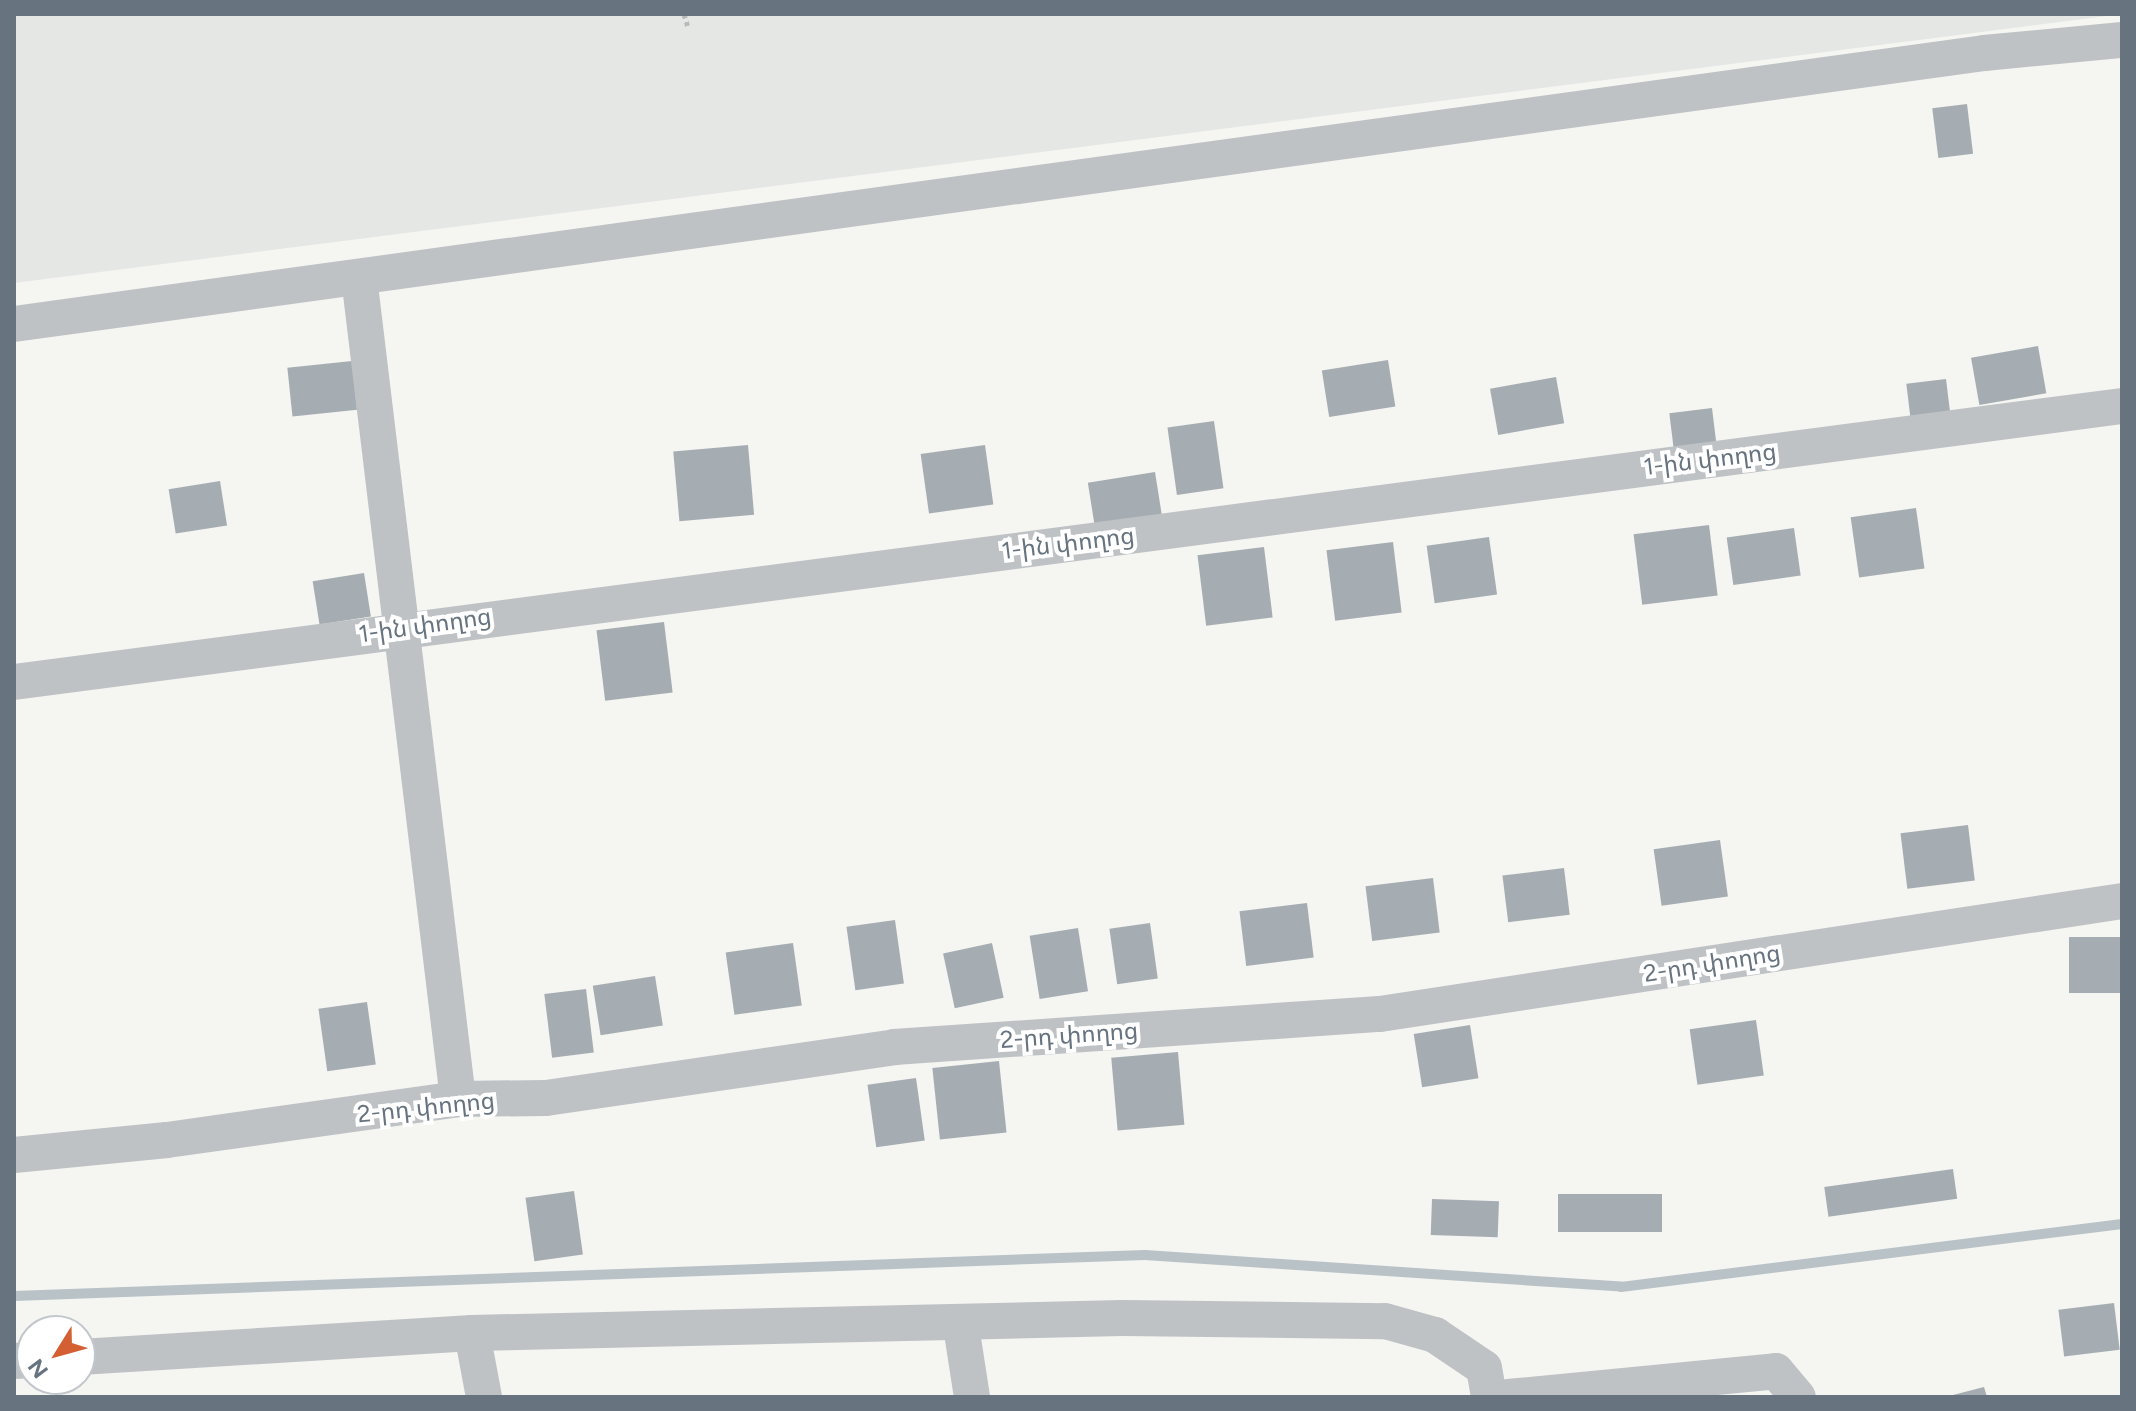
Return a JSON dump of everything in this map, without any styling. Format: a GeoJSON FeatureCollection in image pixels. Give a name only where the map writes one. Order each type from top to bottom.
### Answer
{"type":"FeatureCollection","features":[{"type":"Feature","properties":{"kind":"street"},"geometry":{"type":"LineString","coordinates":[[14,324],[1984,53],[2122,40]]}},
{"type":"Feature","properties":{"kind":"street"},"geometry":{"type":"LineString","coordinates":[[359,277],[458,1099]]}},
{"type":"Feature","properties":{"kind":"street","name":"1-ին փողոց"},"geometry":{"type":"LineString","coordinates":[[14,682],[399,628],[2122,406]]}},
{"type":"Feature","properties":{"kind":"street","name":"2-րդ փողոց"},"geometry":{"type":"LineString","coordinates":[[14,1155],[167,1140],[458,1099],[546,1098],[894,1047],[1380,1014],[2122,901]]}},
{"type":"Feature","properties":{"kind":"street"},"geometry":{"type":"LineString","coordinates":[[96,1356],[472,1333],[961,1326],[1122,1318],[1385,1321],[1435,1335],[1484,1368],[1489,1397]]}},
{"type":"Feature","properties":{"kind":"street"},"geometry":{"type":"LineString","coordinates":[[961,1326],[972,1397]]}},
{"type":"Feature","properties":{"kind":"street"},"geometry":{"type":"LineString","coordinates":[[472,1333],[484,1397]]}},
{"type":"Feature","properties":{"kind":"street"},"geometry":{"type":"LineString","coordinates":[[1508,1397],[1776,1371],[1798,1397]]}},
{"type":"Feature","properties":{"kind":"path"},"geometry":{"type":"LineString","coordinates":[[684,14],[688,27]]}},
{"type":"Feature","properties":{"kind":"shaded area"},"geometry":{"type":"Polygon","coordinates":[[[14,14],[2122,14],[14,283],[14,14]]]}},
{"type":"Feature","properties":{"kind":"building"},"geometry":{"type":"Polygon","coordinates":[[[1967,104],[1973,154],[1938,158],[1932,108],[1967,104]]]}},
{"type":"Feature","properties":{"kind":"building"},"geometry":{"type":"Polygon","coordinates":[[[2038,346],[2046,393],[1979,405],[1971,358],[2038,346]]]}},
{"type":"Feature","properties":{"kind":"building"},"geometry":{"type":"Polygon","coordinates":[[[1388,360],[1395,406],[1329,417],[1322,370],[1388,360]]]}},
{"type":"Feature","properties":{"kind":"building"},"geometry":{"type":"Polygon","coordinates":[[[352,361],[357,410],[292,417],[287,368],[352,361]]]}},
{"type":"Feature","properties":{"kind":"building"},"geometry":{"type":"Polygon","coordinates":[[[1556,377],[1564,423],[1498,435],[1490,389],[1556,377]]]}},
{"type":"Feature","properties":{"kind":"building"},"geometry":{"type":"Polygon","coordinates":[[[1946,379],[1951,417],[1911,422],[1906,384],[1946,379]]]}},
{"type":"Feature","properties":{"kind":"building"},"geometry":{"type":"Polygon","coordinates":[[[1712,408],[1717,451],[1675,456],[1669,413],[1712,408]]]}},
{"type":"Feature","properties":{"kind":"building"},"geometry":{"type":"Polygon","coordinates":[[[1214,421],[1223,488],[1177,495],[1167,428],[1214,421]]]}},
{"type":"Feature","properties":{"kind":"building"},"geometry":{"type":"Polygon","coordinates":[[[748,445],[754,515],[679,521],[673,452],[748,445]]]}},
{"type":"Feature","properties":{"kind":"building"},"geometry":{"type":"Polygon","coordinates":[[[985,445],[993,504],[929,513],[921,454],[985,445]]]}},
{"type":"Feature","properties":{"kind":"building"},"geometry":{"type":"Polygon","coordinates":[[[1155,472],[1162,518],[1095,529],[1088,483],[1155,472]]]}},
{"type":"Feature","properties":{"kind":"building"},"geometry":{"type":"Polygon","coordinates":[[[220,481],[227,525],[176,534],[169,489],[220,481]]]}},
{"type":"Feature","properties":{"kind":"building"},"geometry":{"type":"Polygon","coordinates":[[[1916,508],[1924,568],[1859,578],[1851,517],[1916,508]]]}},
{"type":"Feature","properties":{"kind":"building"},"geometry":{"type":"Polygon","coordinates":[[[1709,525],[1718,595],[1642,605],[1634,534],[1709,525]]]}},
{"type":"Feature","properties":{"kind":"building"},"geometry":{"type":"Polygon","coordinates":[[[1794,528],[1801,576],[1733,585],[1727,537],[1794,528]]]}},
{"type":"Feature","properties":{"kind":"building"},"geometry":{"type":"Polygon","coordinates":[[[1489,537],[1497,594],[1435,603],[1427,546],[1489,537]]]}},
{"type":"Feature","properties":{"kind":"building"},"geometry":{"type":"Polygon","coordinates":[[[1393,542],[1402,612],[1335,621],[1326,550],[1393,542]]]}},
{"type":"Feature","properties":{"kind":"building"},"geometry":{"type":"Polygon","coordinates":[[[1264,547],[1273,617],[1206,626],[1197,555],[1264,547]]]}},
{"type":"Feature","properties":{"kind":"building"},"geometry":{"type":"Polygon","coordinates":[[[364,573],[371,616],[320,625],[313,581],[364,573]]]}},
{"type":"Feature","properties":{"kind":"building"},"geometry":{"type":"Polygon","coordinates":[[[664,622],[673,692],[605,701],[597,630],[664,622]]]}},
{"type":"Feature","properties":{"kind":"building"},"geometry":{"type":"Polygon","coordinates":[[[1968,825],[1975,881],[1907,889],[1901,833],[1968,825]]]}},
{"type":"Feature","properties":{"kind":"building"},"geometry":{"type":"Polygon","coordinates":[[[1720,840],[1728,896],[1662,906],[1654,849],[1720,840]]]}},
{"type":"Feature","properties":{"kind":"building"},"geometry":{"type":"Polygon","coordinates":[[[1564,868],[1570,915],[1508,922],[1502,876],[1564,868]]]}},
{"type":"Feature","properties":{"kind":"building"},"geometry":{"type":"Polygon","coordinates":[[[1433,878],[1440,933],[1372,941],[1366,886],[1433,878]]]}},
{"type":"Feature","properties":{"kind":"building"},"geometry":{"type":"Polygon","coordinates":[[[1307,903],[1314,958],[1246,966],[1240,911],[1307,903]]]}},
{"type":"Feature","properties":{"kind":"building"},"geometry":{"type":"Polygon","coordinates":[[[895,920],[904,983],[855,990],[846,927],[895,920]]]}},
{"type":"Feature","properties":{"kind":"building"},"geometry":{"type":"Polygon","coordinates":[[[1150,923],[1158,978],[1117,984],[1109,929],[1150,923]]]}},
{"type":"Feature","properties":{"kind":"building"},"geometry":{"type":"Polygon","coordinates":[[[1078,928],[1088,991],[1040,999],[1030,936],[1078,928]]]}},
{"type":"Feature","properties":{"kind":"building"},"geometry":{"type":"Polygon","coordinates":[[[2069,937],[2122,937],[2122,993],[2069,993],[2069,937]]]}},
{"type":"Feature","properties":{"kind":"building"},"geometry":{"type":"Polygon","coordinates":[[[793,943],[802,1005],[734,1015],[726,952],[793,943]]]}},
{"type":"Feature","properties":{"kind":"building"},"geometry":{"type":"Polygon","coordinates":[[[992,943],[1004,998],[955,1008],[943,953],[992,943]]]}},
{"type":"Feature","properties":{"kind":"building"},"geometry":{"type":"Polygon","coordinates":[[[655,976],[663,1025],[601,1035],[593,986],[655,976]]]}},
{"type":"Feature","properties":{"kind":"building"},"geometry":{"type":"Polygon","coordinates":[[[586,989],[594,1053],[552,1058],[544,994],[586,989]]]}},
{"type":"Feature","properties":{"kind":"building"},"geometry":{"type":"Polygon","coordinates":[[[367,1002],[376,1064],[327,1071],[318,1009],[367,1002]]]}},
{"type":"Feature","properties":{"kind":"building"},"geometry":{"type":"Polygon","coordinates":[[[1756,1020],[1764,1075],[1697,1085],[1690,1029],[1756,1020]]]}},
{"type":"Feature","properties":{"kind":"building"},"geometry":{"type":"Polygon","coordinates":[[[1470,1025],[1478,1078],[1422,1087],[1414,1034],[1470,1025]]]}},
{"type":"Feature","properties":{"kind":"building"},"geometry":{"type":"Polygon","coordinates":[[[1178,1052],[1184,1125],[1118,1131],[1111,1058],[1178,1052]]]}},
{"type":"Feature","properties":{"kind":"building"},"geometry":{"type":"Polygon","coordinates":[[[999,1061],[1007,1133],[940,1140],[932,1068],[999,1061]]]}},
{"type":"Feature","properties":{"kind":"building"},"geometry":{"type":"Polygon","coordinates":[[[916,1078],[925,1140],[876,1147],[867,1085],[916,1078]]]}},
{"type":"Feature","properties":{"kind":"building"},"geometry":{"type":"Polygon","coordinates":[[[1953,1169],[1957,1199],[1828,1217],[1824,1187],[1953,1169]]]}},
{"type":"Feature","properties":{"kind":"building"},"geometry":{"type":"Polygon","coordinates":[[[574,1191],[583,1254],[534,1261],[525,1198],[574,1191]]]}},
{"type":"Feature","properties":{"kind":"building"},"geometry":{"type":"Polygon","coordinates":[[[1558,1194],[1662,1194],[1662,1232],[1558,1232],[1558,1194]]]}},
{"type":"Feature","properties":{"kind":"building"},"geometry":{"type":"Polygon","coordinates":[[[1432,1199],[1499,1201],[1498,1237],[1431,1235],[1432,1199]]]}},
{"type":"Feature","properties":{"kind":"building"},"geometry":{"type":"Polygon","coordinates":[[[2114,1303],[2120,1350],[2064,1356],[2058,1310],[2114,1303]]]}},
{"type":"Feature","properties":{"kind":"building"},"geometry":{"type":"Polygon","coordinates":[[[1984,1387],[1987,1397],[1949,1397],[1949,1396],[1984,1387]]]}},
{"type":"Feature","properties":{"kind":"waterway"},"geometry":{"type":"LineString","coordinates":[[14,1296],[1145,1255],[1621,1287],[2122,1224]]}}]}
